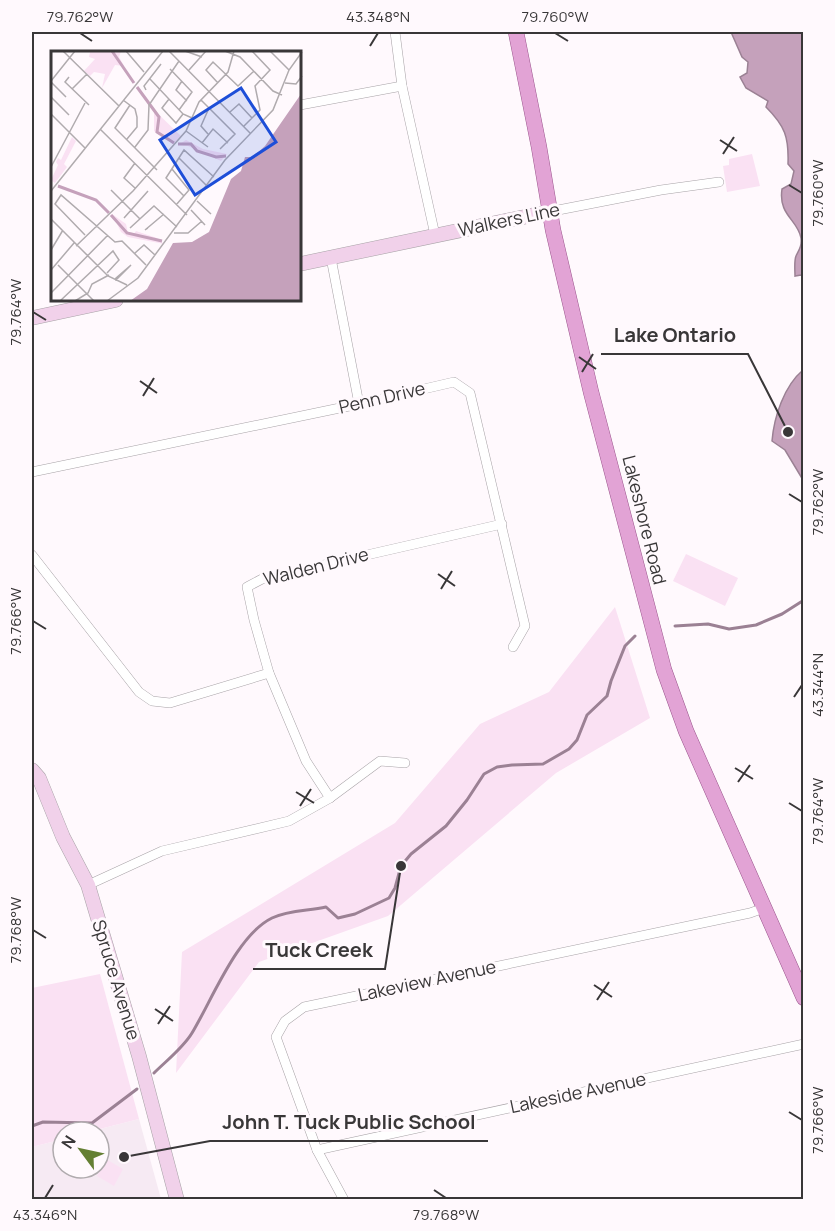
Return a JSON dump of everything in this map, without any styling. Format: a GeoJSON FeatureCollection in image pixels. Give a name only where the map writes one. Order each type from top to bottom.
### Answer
{"type":"FeatureCollection","features":[{"type":"Feature","properties":{"kind":"main road","name":"Lakeshore Road"},"geometry":{"type":"LineString","coordinates":[[516,32],[539,147],[548,212],[591,392],[664,670],[686,731],[804,998]]}},
{"type":"Feature","properties":{"kind":"street"},"geometry":{"type":"LineString","coordinates":[[395,32],[402,86],[435,235]]}},
{"type":"Feature","properties":{"kind":"street"},"geometry":{"type":"LineString","coordinates":[[302,105],[402,86]]}},
{"type":"Feature","properties":{"kind":"street","name":"Walkers Line"},"geometry":{"type":"LineString","coordinates":[[302,264],[548,212],[661,190],[719,182]]}},
{"type":"Feature","properties":{"kind":"street"},"geometry":{"type":"LineString","coordinates":[[331,258],[359,404]]}},
{"type":"Feature","properties":{"kind":"street"},"geometry":{"type":"LineString","coordinates":[[32,318],[107,302]]}},
{"type":"Feature","properties":{"kind":"street","name":"Penn Drive"},"geometry":{"type":"LineString","coordinates":[[32,472],[359,404],[453,382],[463,386],[470,393],[502,524],[525,626],[513,647]]}},
{"type":"Feature","properties":{"kind":"street","name":"Walden Drive"},"geometry":{"type":"LineString","coordinates":[[330,798],[306,761],[269,673],[247,592],[251,584],[262,579],[502,524]]}},
{"type":"Feature","properties":{"kind":"street"},"geometry":{"type":"LineString","coordinates":[[32,555],[139,692],[152,701],[170,704],[269,673]]}},
{"type":"Feature","properties":{"kind":"street"},"geometry":{"type":"LineString","coordinates":[[88,885],[162,851],[289,821],[330,798],[380,762],[405,763]]}},
{"type":"Feature","properties":{"kind":"street","name":"Spruce Avenue"},"geometry":{"type":"LineString","coordinates":[[32,770],[39,778],[63,837],[88,885],[140,1056],[177,1200]]}},
{"type":"Feature","properties":{"kind":"street","name":"Lakeview Avenue"},"geometry":{"type":"LineString","coordinates":[[344,1200],[317,1150],[276,1036],[285,1021],[304,1007],[750,913],[764,908]]}},
{"type":"Feature","properties":{"kind":"street","name":"Lakeside Avenue"},"geometry":{"type":"LineString","coordinates":[[317,1150],[804,1044]]}},
{"type":"Feature","properties":{"kind":"shaded area"},"geometry":{"type":"Polygon","coordinates":[[[731,32],[803,32],[803,277],[795,276],[795,260],[801,246],[801,238],[796,226],[785,211],[782,198],[782,189],[791,184],[794,171],[788,164],[788,146],[784,132],[778,120],[766,107],[768,101],[746,88],[740,77],[747,73],[748,62],[742,57],[731,32]]]}},
{"type":"Feature","properties":{"kind":"shaded area"},"geometry":{"type":"Polygon","coordinates":[[[752,154],[760,186],[727,192],[723,166],[729,165],[729,159],[752,154]]]}},
{"type":"Feature","properties":{"kind":"shaded area"},"geometry":{"type":"Polygon","coordinates":[[[803,370],[803,480],[785,450],[772,441],[781,402],[790,384],[803,370]]]}},
{"type":"Feature","properties":{"kind":"shaded area"},"geometry":{"type":"Polygon","coordinates":[[[686,554],[738,578],[725,606],[673,581],[686,554]]]}},
{"type":"Feature","properties":{"kind":"shaded area"},"geometry":{"type":"Polygon","coordinates":[[[615,607],[650,718],[556,773],[388,916],[259,962],[176,1073],[182,952],[395,823],[480,724],[549,692],[615,607]]]}},
{"type":"Feature","properties":{"kind":"shaded area"},"geometry":{"type":"Polygon","coordinates":[[[100,974],[139,1119],[111,1126],[111,1120],[51,1120],[51,1142],[32,1147],[32,988],[100,974]]]}},
{"type":"Feature","properties":{"kind":"shaded area"},"geometry":{"type":"Polygon","coordinates":[[[139,1119],[161,1199],[32,1200],[32,1147],[51,1142],[51,1180],[111,1180],[111,1126],[139,1119]]]}},
{"type":"Feature","properties":{"kind":"shaded area"},"geometry":{"type":"Polygon","coordinates":[[[111,1162],[123,1169],[114,1186],[104,1180],[111,1180],[111,1162]]]}},
{"type":"Feature","properties":{"kind":"waterway"},"geometry":{"type":"LineString","coordinates":[[675,626],[708,624],[729,629],[756,625],[782,614],[804,600]]}},
{"type":"Feature","properties":{"kind":"waterway"},"geometry":{"type":"LineString","coordinates":[[154,1073],[188,1039],[226,969],[259,926],[278,915],[326,907],[338,918],[355,914],[389,898],[395,888],[401,866],[411,854],[446,826],[484,774],[497,767],[543,764],[569,749],[577,740],[587,715],[607,696],[625,646],[635,636]]}},
{"type":"Feature","properties":{"kind":"waterway"},"geometry":{"type":"LineString","coordinates":[[32,1126],[43,1122],[92,1123],[137,1089]]}},
{"type":"Feature","properties":{"kind":"place","name":"Lake Ontario"},"geometry":{"type":"Point","coordinates":[788,432]}},
{"type":"Feature","properties":{"kind":"place","name":"Tuck Creek"},"geometry":{"type":"Point","coordinates":[401,866]}},
{"type":"Feature","properties":{"kind":"place","name":"John T. Tuck Public School"},"geometry":{"type":"Point","coordinates":[124,1157]}}]}
